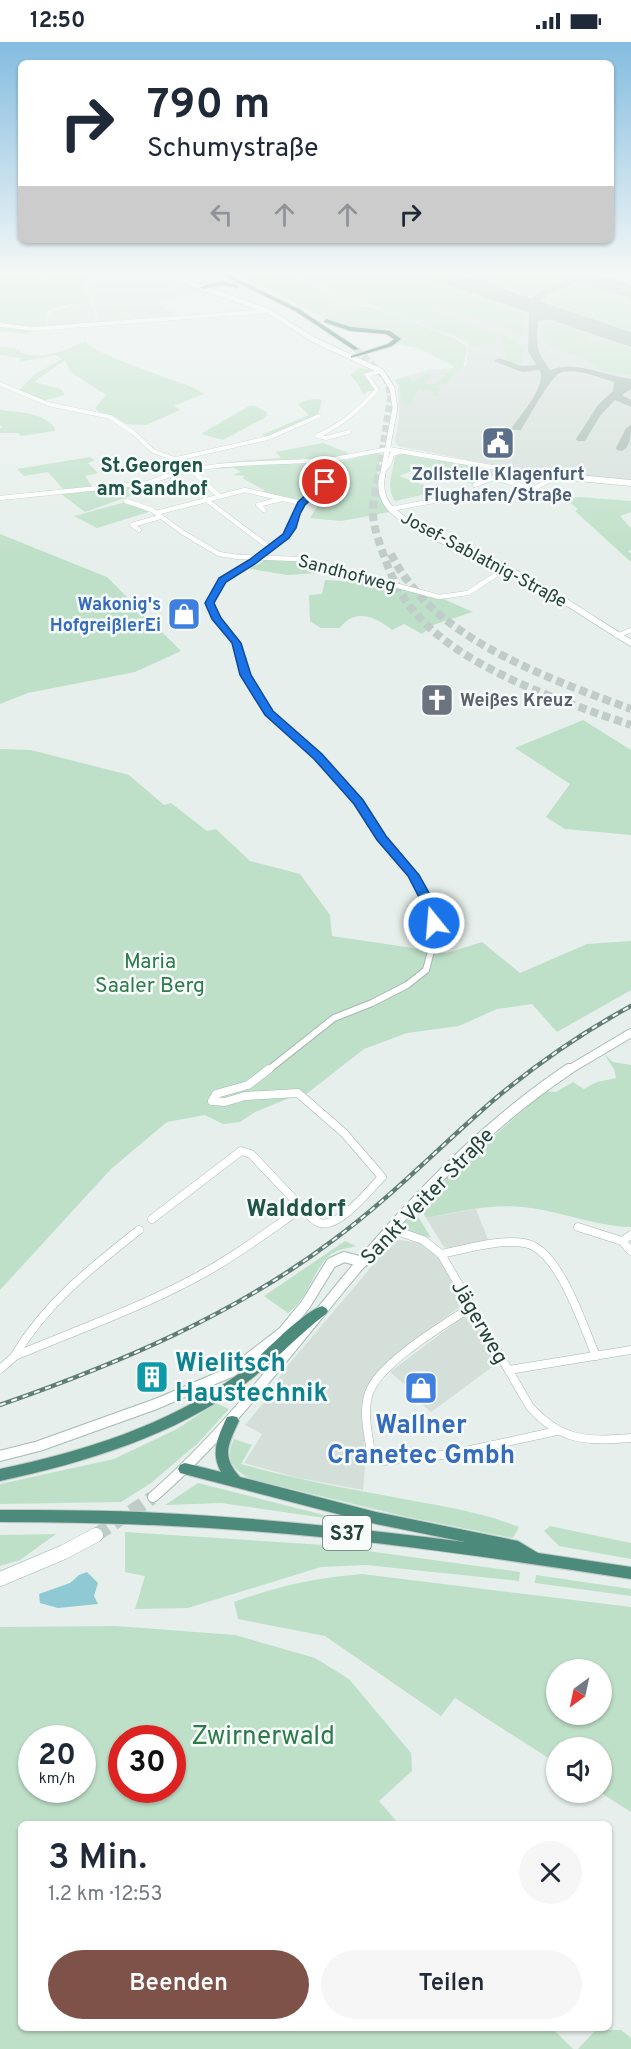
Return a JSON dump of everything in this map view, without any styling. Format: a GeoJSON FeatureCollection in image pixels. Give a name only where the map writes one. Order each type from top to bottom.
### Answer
{"type":"FeatureCollection","features":[{"type":"Feature","properties":{"kind":"highway"},"geometry":{"type":"LineString","coordinates":[[0,1475],[73,1458],[124,1442],[173,1420],[241,1379],[306,1322],[322,1311]]}},
{"type":"Feature","properties":{"kind":"highway"},"geometry":{"type":"LineString","coordinates":[[232,1421],[220,1449],[220,1459],[223,1467],[236,1482]]}},
{"type":"Feature","properties":{"kind":"highway"},"geometry":{"type":"LineString","coordinates":[[185,1469],[376,1518],[518,1547],[541,1559]]}},
{"type":"Feature","properties":{"kind":"highway","name":"S37"},"geometry":{"type":"LineString","coordinates":[[0,1516],[153,1517],[235,1522],[409,1540],[631,1573]]}},
{"type":"Feature","properties":{"kind":"main road"},"geometry":{"type":"LineString","coordinates":[[376,369],[381,371]]}},
{"type":"Feature","properties":{"kind":"main road","name":"Josef-Sablatnig-Straße"},"geometry":{"type":"LineString","coordinates":[[381,371],[389,379],[395,398],[380,487],[391,509],[416,527],[506,568],[631,643]]}},
{"type":"Feature","properties":{"kind":"main road","name":"Sankt Veiter Straße"},"geometry":{"type":"LineString","coordinates":[[153,1497],[185,1469],[232,1421],[391,1229],[450,1165],[516,1106],[561,1073],[631,1033]]}},
{"type":"Feature","properties":{"kind":"main road"},"geometry":{"type":"LineString","coordinates":[[0,1456],[39,1446],[212,1382],[246,1362],[282,1332],[306,1304],[331,1263],[344,1257],[363,1262]]}},
{"type":"Feature","properties":{"kind":"main road"},"geometry":{"type":"LineString","coordinates":[[0,1579],[64,1552],[96,1535]]}},
{"type":"Feature","properties":{"kind":"street"},"geometry":{"type":"LineString","coordinates":[[349,432],[326,438],[317,436],[318,433],[336,428],[369,400],[377,390],[368,375],[381,371]]}},
{"type":"Feature","properties":{"kind":"street"},"geometry":{"type":"LineString","coordinates":[[0,384],[48,404],[118,421],[153,451],[194,468],[207,486],[219,496]]}},
{"type":"Feature","properties":{"kind":"street"},"geometry":{"type":"LineString","coordinates":[[174,459],[221,451],[272,438],[319,416]]}},
{"type":"Feature","properties":{"kind":"street"},"geometry":{"type":"LineString","coordinates":[[0,498],[149,483],[179,471],[194,468],[297,463],[334,459],[393,447],[421,454]]}},
{"type":"Feature","properties":{"kind":"street"},"geometry":{"type":"LineString","coordinates":[[388,449],[555,477],[631,483]]}},
{"type":"Feature","properties":{"kind":"street"},"geometry":{"type":"LineString","coordinates":[[383,471],[389,464],[392,454],[404,451]]}},
{"type":"Feature","properties":{"kind":"street"},"geometry":{"type":"LineString","coordinates":[[152,1219],[241,1151],[251,1154],[302,1208],[320,1223],[336,1222],[382,1177],[380,1172],[332,1123],[298,1093],[245,1096],[225,1102],[212,1101],[216,1094],[248,1085],[334,1018],[372,1003],[407,985],[426,970],[435,936],[430,907],[413,875],[381,838],[345,785],[308,746],[269,713],[245,675],[236,643],[217,619],[210,600],[218,584],[259,557],[289,532],[302,503],[327,478],[329,466],[334,459]]}},
{"type":"Feature","properties":{"kind":"street"},"geometry":{"type":"LineString","coordinates":[[475,485],[509,470]]}},
{"type":"Feature","properties":{"kind":"street"},"geometry":{"type":"LineString","coordinates":[[494,478],[533,489],[555,477]]}},
{"type":"Feature","properties":{"kind":"street"},"geometry":{"type":"LineString","coordinates":[[139,530],[132,525],[205,500],[251,490],[302,503]]}},
{"type":"Feature","properties":{"kind":"street"},"geometry":{"type":"LineString","coordinates":[[391,509],[454,497]]}},
{"type":"Feature","properties":{"kind":"street"},"geometry":{"type":"LineString","coordinates":[[264,510],[258,505],[283,498]]}},
{"type":"Feature","properties":{"kind":"street"},"geometry":{"type":"LineString","coordinates":[[205,500],[270,548]]}},
{"type":"Feature","properties":{"kind":"street","name":"Sandhofweg"},"geometry":{"type":"LineString","coordinates":[[126,501],[158,515],[219,554],[299,559],[380,582],[451,598],[469,594],[506,568]]}},
{"type":"Feature","properties":{"kind":"street"},"geometry":{"type":"LineString","coordinates":[[617,636],[631,630]]}},
{"type":"Feature","properties":{"kind":"street"},"geometry":{"type":"LineString","coordinates":[[15,1356],[129,1309],[194,1278],[237,1253],[302,1208]]}},
{"type":"Feature","properties":{"kind":"street"},"geometry":{"type":"LineString","coordinates":[[578,1227],[622,1241],[631,1251]]}},
{"type":"Feature","properties":{"kind":"street","name":"Jägerweg"},"geometry":{"type":"LineString","coordinates":[[391,1229],[431,1244],[441,1254],[530,1407],[557,1431]]}},
{"type":"Feature","properties":{"kind":"street"},"geometry":{"type":"LineString","coordinates":[[0,1369],[15,1356],[33,1327],[76,1281],[139,1230]]}},
{"type":"Feature","properties":{"kind":"street"},"geometry":{"type":"LineString","coordinates":[[622,1241],[631,1234]]}},
{"type":"Feature","properties":{"kind":"street"},"geometry":{"type":"LineString","coordinates":[[441,1254],[507,1242],[525,1243],[543,1250],[557,1269],[596,1356]]}},
{"type":"Feature","properties":{"kind":"street"},"geometry":{"type":"LineString","coordinates":[[471,1307],[387,1368],[373,1383],[368,1400],[372,1458],[383,1461],[452,1454],[557,1431],[584,1440],[631,1438]]}},
{"type":"Feature","properties":{"kind":"street"},"geometry":{"type":"LineString","coordinates":[[509,1370],[631,1350]]}},
{"type":"Feature","properties":{"kind":"shaded area"},"geometry":{"type":"Polygon","coordinates":[[[631,369],[631,481],[519,470],[398,446],[395,442],[399,418],[398,386],[394,380],[428,370],[631,369]]]}},
{"type":"Feature","properties":{"kind":"shaded area"},"geometry":{"type":"Polygon","coordinates":[[[476,1209],[489,1242],[450,1249],[444,1247],[426,1218],[476,1209]]]}},
{"type":"Feature","properties":{"kind":"shaded area"},"geometry":{"type":"Polygon","coordinates":[[[395,1239],[419,1243],[429,1249],[439,1259],[463,1304],[383,1366],[372,1378],[363,1409],[365,1466],[363,1490],[299,1478],[244,1463],[262,1434],[245,1425],[280,1383],[277,1381],[283,1371],[395,1239]]]}},
{"type":"Feature","properties":{"kind":"shaded area"},"geometry":{"type":"Polygon","coordinates":[[[463,1317],[474,1319],[499,1362],[431,1412],[407,1391],[409,1388],[390,1372],[463,1317]]]}},
{"type":"Feature","properties":{"kind":"green space"},"geometry":{"type":"Polygon","coordinates":[[[45,369],[53,369],[34,382],[61,389],[65,395],[42,401],[19,390],[35,374],[45,369]]]}},
{"type":"Feature","properties":{"kind":"green space"},"geometry":{"type":"Polygon","coordinates":[[[69,369],[141,369],[188,385],[204,394],[174,406],[180,410],[146,425],[126,424],[117,418],[103,415],[95,408],[106,395],[69,369]]]}},
{"type":"Feature","properties":{"kind":"green space"},"geometry":{"type":"Polygon","coordinates":[[[358,369],[374,370],[363,375],[374,385],[375,391],[367,391],[365,395],[363,394],[350,375],[358,369]]]}},
{"type":"Feature","properties":{"kind":"green space"},"geometry":{"type":"Polygon","coordinates":[[[451,369],[463,369],[456,372],[446,384],[435,386],[439,388],[439,396],[433,396],[431,390],[418,389],[410,405],[401,403],[400,386],[397,379],[407,378],[413,382],[426,374],[432,374],[425,383],[429,385],[438,383],[451,369]]]}},
{"type":"Feature","properties":{"kind":"green space"},"geometry":{"type":"Polygon","coordinates":[[[600,369],[631,369],[631,375],[600,369]]]}},
{"type":"Feature","properties":{"kind":"green space"},"geometry":{"type":"Polygon","coordinates":[[[322,400],[318,415],[270,437],[261,435],[309,415],[298,404],[322,400]]]}},
{"type":"Feature","properties":{"kind":"green space"},"geometry":{"type":"Polygon","coordinates":[[[249,406],[267,412],[266,417],[223,440],[201,434],[249,406]]]}},
{"type":"Feature","properties":{"kind":"green space"},"geometry":{"type":"Polygon","coordinates":[[[0,410],[35,415],[48,421],[54,426],[55,431],[21,436],[18,433],[0,433],[0,428],[3,428],[0,425],[0,410]]]}},
{"type":"Feature","properties":{"kind":"green space"},"geometry":{"type":"Polygon","coordinates":[[[323,443],[353,455],[326,459],[214,463],[281,458],[276,452],[323,443]]]}},
{"type":"Feature","properties":{"kind":"green space"},"geometry":{"type":"Polygon","coordinates":[[[377,453],[382,454],[377,484],[381,498],[390,512],[341,521],[310,518],[319,504],[305,502],[314,495],[334,497],[340,486],[325,484],[330,478],[333,463],[377,453]]]}},
{"type":"Feature","properties":{"kind":"green space"},"geometry":{"type":"Polygon","coordinates":[[[402,453],[501,471],[501,473],[472,484],[423,467],[399,476],[440,491],[395,501],[391,490],[391,478],[395,454],[402,453]]]}},
{"type":"Feature","properties":{"kind":"green space"},"geometry":{"type":"Polygon","coordinates":[[[90,457],[95,460],[88,463],[98,473],[85,476],[93,488],[65,491],[48,472],[24,476],[17,469],[90,457]]]}},
{"type":"Feature","properties":{"kind":"green space"},"geometry":{"type":"Polygon","coordinates":[[[328,463],[327,475],[307,492],[305,498],[299,501],[263,492],[264,490],[242,478],[245,476],[232,475],[241,472],[234,468],[218,469],[216,467],[328,463]]]}},
{"type":"Feature","properties":{"kind":"green space"},"geometry":{"type":"Polygon","coordinates":[[[125,485],[141,492],[85,512],[61,494],[125,485]]]}},
{"type":"Feature","properties":{"kind":"green space"},"geometry":{"type":"Polygon","coordinates":[[[579,497],[631,501],[631,512],[620,516],[631,528],[631,550],[628,551],[631,554],[631,562],[575,511],[578,509],[566,499],[579,497]]]}},
{"type":"Feature","properties":{"kind":"green space"},"geometry":{"type":"Polygon","coordinates":[[[126,502],[152,511],[97,528],[74,516],[126,502]]]}},
{"type":"Feature","properties":{"kind":"green space"},"geometry":{"type":"Polygon","coordinates":[[[0,534],[107,577],[181,651],[135,672],[28,693],[0,704],[0,534]]]}},
{"type":"Feature","properties":{"kind":"green space"},"geometry":{"type":"Polygon","coordinates":[[[268,558],[301,561],[352,575],[338,577],[318,573],[287,575],[245,568],[257,565],[268,558]]]}},
{"type":"Feature","properties":{"kind":"green space"},"geometry":{"type":"Polygon","coordinates":[[[360,579],[441,598],[473,612],[433,625],[422,634],[404,624],[392,630],[379,621],[365,616],[352,618],[340,628],[321,628],[310,621],[309,595],[322,594],[325,580],[356,582],[360,579]]]}},
{"type":"Feature","properties":{"kind":"green space"},"geometry":{"type":"Polygon","coordinates":[[[583,720],[631,750],[631,835],[565,829],[546,817],[570,784],[515,748],[583,720]]]}},
{"type":"Feature","properties":{"kind":"green space","name":"Maria Saaler Berg"},"geometry":{"type":"Polygon","coordinates":[[[0,749],[31,750],[129,775],[164,805],[171,803],[207,831],[216,829],[250,861],[300,874],[330,915],[332,936],[447,953],[482,942],[520,973],[587,944],[631,941],[631,990],[557,1032],[532,1004],[497,1009],[459,1026],[407,1033],[364,1049],[305,1095],[297,1095],[255,1112],[240,1122],[223,1124],[205,1115],[167,1122],[111,1169],[0,1290],[0,749]]]}},
{"type":"Feature","properties":{"kind":"green space"},"geometry":{"type":"Polygon","coordinates":[[[604,1054],[613,1062],[631,1065],[631,1227],[603,1224],[535,1209],[510,1206],[474,1209],[426,1218],[422,1211],[443,1189],[446,1178],[545,1091],[556,1092],[573,1082],[584,1089],[597,1082],[616,1078],[614,1069],[604,1054]]]}},
{"type":"Feature","properties":{"kind":"green space"},"geometry":{"type":"Polygon","coordinates":[[[415,1211],[431,1238],[410,1232],[406,1227],[405,1222],[415,1211]]]}},
{"type":"Feature","properties":{"kind":"green space"},"geometry":{"type":"Polygon","coordinates":[[[345,1241],[356,1246],[333,1253],[326,1259],[302,1298],[288,1313],[264,1296],[345,1241]]]}},
{"type":"Feature","properties":{"kind":"green space"},"geometry":{"type":"Polygon","coordinates":[[[216,1403],[229,1409],[198,1443],[151,1483],[121,1502],[0,1504],[0,1484],[114,1459],[177,1429],[216,1403]]]}},
{"type":"Feature","properties":{"kind":"green space"},"geometry":{"type":"Polygon","coordinates":[[[234,1439],[252,1445],[241,1464],[279,1474],[473,1513],[519,1527],[513,1538],[403,1516],[251,1479],[239,1472],[232,1463],[230,1452],[234,1439]]]}},
{"type":"Feature","properties":{"kind":"green space"},"geometry":{"type":"Polygon","coordinates":[[[198,1483],[328,1516],[325,1518],[221,1503],[165,1505],[198,1483]]]}},
{"type":"Feature","properties":{"kind":"green space"},"geometry":{"type":"Polygon","coordinates":[[[550,1526],[631,1543],[631,1559],[559,1546],[544,1531],[550,1526]]]}},
{"type":"Feature","properties":{"kind":"green space"},"geometry":{"type":"Polygon","coordinates":[[[125,1532],[324,1545],[520,1572],[519,1581],[366,1565],[321,1567],[188,1608],[135,1609],[145,1576],[125,1572],[125,1532]]]}},
{"type":"Feature","properties":{"kind":"green space"},"geometry":{"type":"Polygon","coordinates":[[[56,1534],[20,1560],[0,1566],[0,1535],[56,1534]]]}},
{"type":"Feature","properties":{"kind":"green space"},"geometry":{"type":"Polygon","coordinates":[[[362,1574],[631,1607],[631,1812],[612,1800],[612,1737],[546,1737],[546,1757],[455,1698],[441,1716],[325,1636],[238,1619],[234,1602],[266,1591],[312,1580],[362,1574]]]}},
{"type":"Feature","properties":{"kind":"green space"},"geometry":{"type":"Polygon","coordinates":[[[536,1575],[631,1589],[631,1596],[535,1583],[536,1575]]]}},
{"type":"Feature","properties":{"kind":"green space","name":"Zwirnerwald"},"geometry":{"type":"Polygon","coordinates":[[[116,1626],[235,1635],[315,1658],[349,1679],[411,1753],[412,1771],[379,1801],[396,1821],[18,1821],[18,2031],[555,2031],[573,2049],[0,2049],[0,1627],[116,1626]]]}},
{"type":"Feature","properties":{"kind":"green space"},"geometry":{"type":"Polygon","coordinates":[[[621,2030],[631,2038],[631,2049],[578,2049],[595,2031],[621,2030]]]}},
{"type":"Feature","properties":{"kind":"water"},"geometry":{"type":"Polygon","coordinates":[[[87,1572],[98,1583],[94,1596],[98,1604],[58,1608],[40,1603],[39,1594],[70,1583],[79,1575],[87,1572]]]}},
{"type":"Feature","properties":{"kind":"taxiway"},"geometry":{"type":"LineString","coordinates":[[526,369],[535,369]]}},
{"type":"Feature","properties":{"kind":"taxiway"},"geometry":{"type":"LineString","coordinates":[[517,428],[546,384],[547,374],[544,369]]}},
{"type":"Feature","properties":{"kind":"taxiway"},"geometry":{"type":"LineString","coordinates":[[548,378],[554,372],[564,369],[631,382]]}},
{"type":"Feature","properties":{"kind":"taxiway"},"geometry":{"type":"LineString","coordinates":[[617,393],[620,387],[618,384]]}},
{"type":"Feature","properties":{"kind":"taxiway"},"geometry":{"type":"LineString","coordinates":[[617,393],[631,385]]}},
{"type":"Feature","properties":{"kind":"taxiway"},"geometry":{"type":"LineString","coordinates":[[581,439],[596,415],[617,393]]}},
{"type":"Feature","properties":{"kind":"taxiway"},"geometry":{"type":"LineString","coordinates":[[617,393],[616,396],[631,404]]}},
{"type":"Feature","properties":{"kind":"taxiway"},"geometry":{"type":"LineString","coordinates":[[621,448],[631,428]]}},
{"type":"Feature","properties":{"kind":"tunnel"},"geometry":{"type":"LineString","coordinates":[[376,369],[386,378],[391,395],[378,478]]}},
{"type":"Feature","properties":{"kind":"tunnel"},"geometry":{"type":"LineString","coordinates":[[378,476],[373,514],[380,545],[401,594],[429,627],[453,647],[511,679],[573,705],[631,725]]}},
{"type":"Feature","properties":{"kind":"tunnel"},"geometry":{"type":"LineString","coordinates":[[391,554],[405,578],[428,604],[480,643],[541,674],[631,709]]}},
{"type":"Feature","properties":{"kind":"tunnel"},"geometry":{"type":"LineString","coordinates":[[96,1535],[152,1498]]}},
{"type":"Feature","properties":{"kind":"railway"},"geometry":{"type":"LineString","coordinates":[[0,1405],[87,1373],[172,1336],[214,1315],[294,1268],[375,1207],[512,1085],[578,1037],[631,1006]]}},
{"type":"Feature","properties":{"kind":"place","name":"Zollstelle Klagenfurt Flughafen/Straße"},"geometry":{"type":"Point","coordinates":[498,443]}},
{"type":"Feature","properties":{"kind":"place","name":"Wakonig's HofgreißlerEi"},"geometry":{"type":"Point","coordinates":[184,614]}},
{"type":"Feature","properties":{"kind":"place","name":"Weißes Kreuz"},"geometry":{"type":"Point","coordinates":[437,700]}},
{"type":"Feature","properties":{"kind":"place","name":"Wielitsch Haustechnik"},"geometry":{"type":"Point","coordinates":[152,1377]}},
{"type":"Feature","properties":{"kind":"place","name":"Wallner Cranetec Gmbh"},"geometry":{"type":"Point","coordinates":[421,1388]}},
{"type":"Feature","properties":{"kind":"district","name":"St.Georgen am Sandhof"},"geometry":{"type":"Point","coordinates":[152,476]}},
{"type":"Feature","properties":{"kind":"district","name":"Walddorf"},"geometry":{"type":"Point","coordinates":[296,1208]}},
{"type":"Feature","properties":{"kind":"route"},"geometry":{"type":"LineString","coordinates":[[325,482],[302,503],[295,514],[292,528],[286,536],[252,562],[227,576],[218,584],[210,603],[217,619],[240,650],[240,662],[245,675],[269,713],[308,746],[359,802],[381,838],[413,875],[423,891],[434,923]]}}]}
